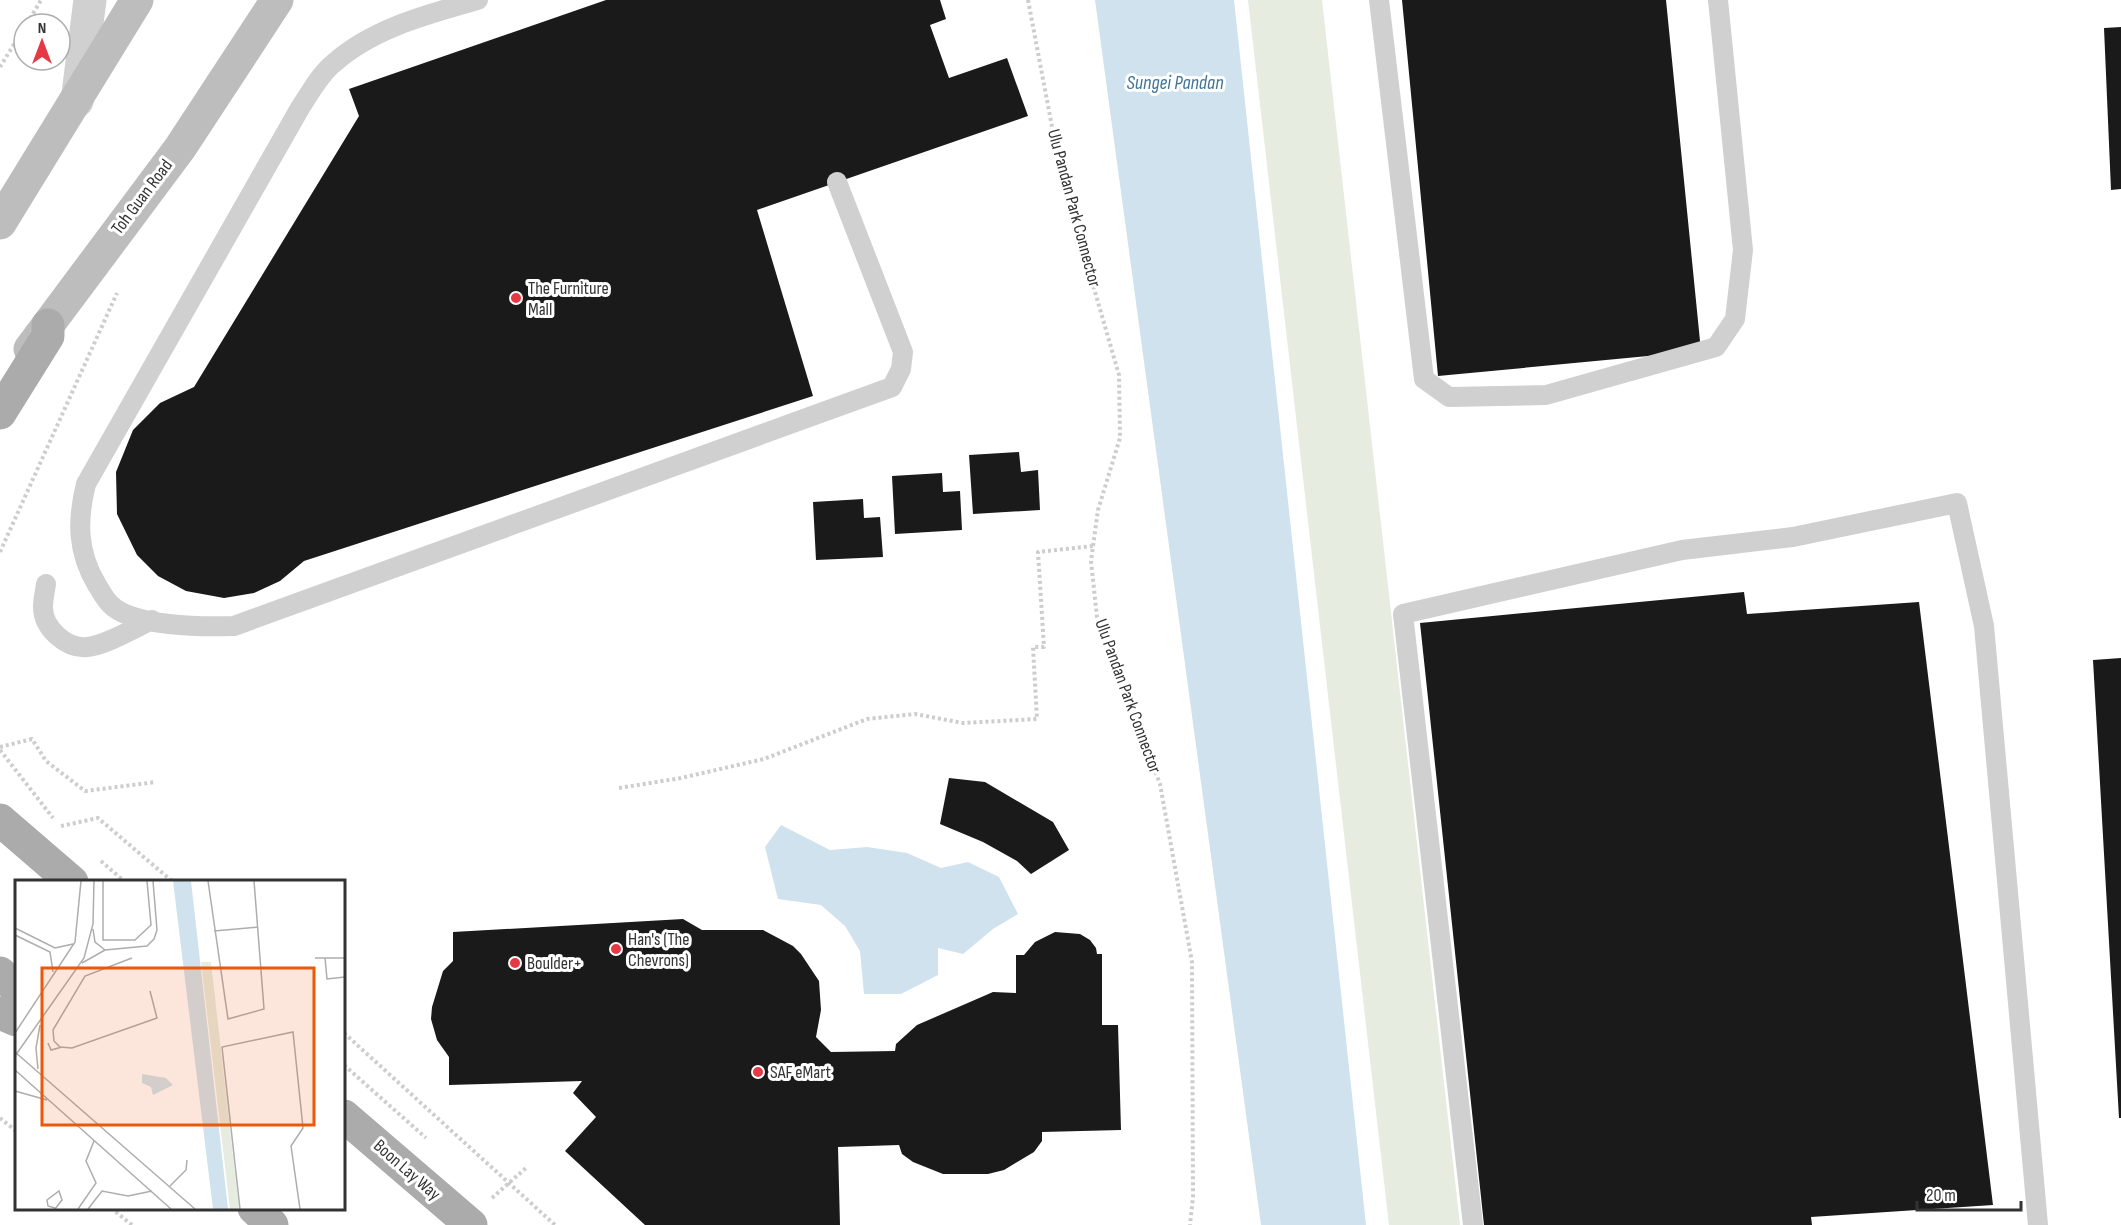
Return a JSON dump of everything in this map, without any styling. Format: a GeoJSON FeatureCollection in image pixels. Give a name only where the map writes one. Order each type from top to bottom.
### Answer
{"type":"FeatureCollection","features":[{"type":"Feature","properties":{"kind":"main road"},"geometry":{"type":"LineString","coordinates":[[0,223],[137,0]]}},
{"type":"Feature","properties":{"kind":"main road","name":"Toh Guan Road"},"geometry":{"type":"LineString","coordinates":[[0,388],[122,222],[180,148],[277,0]]}},
{"type":"Feature","properties":{"kind":"main road"},"geometry":{"type":"LineString","coordinates":[[0,413],[48,336],[48,325]]}},
{"type":"Feature","properties":{"kind":"main road"},"geometry":{"type":"LineString","coordinates":[[0,820],[70,880]]}},
{"type":"Feature","properties":{"kind":"main road"},"geometry":{"type":"LineString","coordinates":[[0,973],[15,987]]}},
{"type":"Feature","properties":{"kind":"main road"},"geometry":{"type":"LineString","coordinates":[[0,1012],[15,1020]]}},
{"type":"Feature","properties":{"kind":"main road","name":"Boon Lay Way"},"geometry":{"type":"LineString","coordinates":[[345,1117],[471,1225]]}},
{"type":"Feature","properties":{"kind":"main road"},"geometry":{"type":"LineString","coordinates":[[255,1210],[272,1225]]}},
{"type":"Feature","properties":{"kind":"street"},"geometry":{"type":"LineString","coordinates":[[77,101],[90,0]]}},
{"type":"Feature","properties":{"kind":"lane"},"geometry":{"type":"LineString","coordinates":[[478,0],[420,17],[357,45],[332,64],[300,108],[86,484],[79,512],[79,540],[90,574],[111,605],[138,618],[194,628],[234,626],[892,387],[900,369],[903,352],[837,182]]}},
{"type":"Feature","properties":{"kind":"lane"},"geometry":{"type":"LineString","coordinates":[[1378,0],[1424,379],[1449,397],[1546,395],[1716,347],[1735,319],[1743,250],[1718,0]]}},
{"type":"Feature","properties":{"kind":"lane"},"geometry":{"type":"LineString","coordinates":[[1473,1225],[1403,614],[1682,550],[1793,537],[1957,503],[1984,626],[2038,1225]]}},
{"type":"Feature","properties":{"kind":"lane"},"geometry":{"type":"LineString","coordinates":[[46,584],[43,607],[46,622],[55,634],[70,643],[87,647],[152,620]]}},
{"type":"Feature","properties":{"kind":"path","name":"Ulu Pandan Park Connector"},"geometry":{"type":"LineString","coordinates":[[1028,0],[1061,174],[1119,375],[1120,438],[1098,510],[1090,561],[1097,617],[1160,784],[1192,962],[1193,1197],[1191,1225]]}},
{"type":"Feature","properties":{"kind":"path"},"geometry":{"type":"LineString","coordinates":[[0,67],[12,48]]}},
{"type":"Feature","properties":{"kind":"path"},"geometry":{"type":"LineString","coordinates":[[0,552],[118,291]]}},
{"type":"Feature","properties":{"kind":"path"},"geometry":{"type":"LineString","coordinates":[[619,788],[681,778],[764,759],[867,718],[915,714],[963,723],[1037,718],[1033,647],[1044,647],[1038,552],[1093,546]]}},
{"type":"Feature","properties":{"kind":"path"},"geometry":{"type":"LineString","coordinates":[[68,833],[60,826],[0,748],[32,739],[46,761],[85,791],[156,782]]}},
{"type":"Feature","properties":{"kind":"path"},"geometry":{"type":"LineString","coordinates":[[60,826],[98,818],[171,880]]}},
{"type":"Feature","properties":{"kind":"path"},"geometry":{"type":"LineString","coordinates":[[99,860],[123,880]]}},
{"type":"Feature","properties":{"kind":"path"},"geometry":{"type":"LineString","coordinates":[[345,1034],[555,1225]]}},
{"type":"Feature","properties":{"kind":"path"},"geometry":{"type":"LineString","coordinates":[[0,1118],[15,1130]]}},
{"type":"Feature","properties":{"kind":"path"},"geometry":{"type":"LineString","coordinates":[[492,1198],[527,1167]]}},
{"type":"Feature","properties":{"kind":"path"},"geometry":{"type":"LineString","coordinates":[[112,1210],[132,1225]]}},
{"type":"Feature","properties":{"kind":"shaded area"},"geometry":{"type":"Polygon","coordinates":[[[1248,0],[1322,0],[1460,1225],[1389,1225],[1248,0]]]}},
{"type":"Feature","properties":{"kind":"water","name":"Sungei Pandan"},"geometry":{"type":"Polygon","coordinates":[[[1095,0],[1234,0],[1366,1225],[1261,1225],[1095,0]]]}},
{"type":"Feature","properties":{"kind":"water"},"geometry":{"type":"Polygon","coordinates":[[[781,825],[830,850],[867,847],[907,853],[941,868],[968,862],[999,877],[1018,914],[993,929],[963,954],[938,948],[938,975],[901,994],[864,994],[860,951],[845,926],[821,905],[778,899],[765,847],[781,825]]]}},
{"type":"Feature","properties":{"kind":"building","name":"The Furniture Mall"},"geometry":{"type":"Polygon","coordinates":[[[606,0],[940,0],[946,19],[930,25],[949,78],[1007,58],[1028,116],[757,210],[813,396],[304,561],[280,581],[254,593],[224,598],[186,591],[158,576],[137,555],[117,514],[116,472],[133,430],[160,403],[194,387],[359,116],[349,89],[606,0]]]}},
{"type":"Feature","properties":{"kind":"building"},"geometry":{"type":"Polygon","coordinates":[[[1402,0],[1666,0],[1701,351],[1438,376],[1402,0]]]}},
{"type":"Feature","properties":{"kind":"building"},"geometry":{"type":"Polygon","coordinates":[[[2121,27],[2121,189],[2111,190],[2104,28],[2121,27]]]}},
{"type":"Feature","properties":{"kind":"building"},"geometry":{"type":"Polygon","coordinates":[[[1019,452],[1021,472],[1038,470],[1040,510],[973,514],[969,455],[1019,452]]]}},
{"type":"Feature","properties":{"kind":"building"},"geometry":{"type":"Polygon","coordinates":[[[942,473],[943,492],[960,491],[962,530],[895,534],[892,476],[942,473]]]}},
{"type":"Feature","properties":{"kind":"building"},"geometry":{"type":"Polygon","coordinates":[[[863,499],[864,518],[880,517],[883,557],[816,560],[813,502],[863,499]]]}},
{"type":"Feature","properties":{"kind":"building"},"geometry":{"type":"Polygon","coordinates":[[[1744,592],[1747,614],[1919,602],[1993,1205],[1811,1217],[1812,1225],[1484,1225],[1420,623],[1744,592]]]}},
{"type":"Feature","properties":{"kind":"building"},"geometry":{"type":"Polygon","coordinates":[[[2121,658],[2121,1118],[2119,1118],[2093,660],[2121,658]]]}},
{"type":"Feature","properties":{"kind":"building"},"geometry":{"type":"Polygon","coordinates":[[[949,778],[985,782],[1053,822],[1069,850],[1031,874],[1017,861],[983,842],[940,824],[949,778]]]}},
{"type":"Feature","properties":{"kind":"building"},"geometry":{"type":"Polygon","coordinates":[[[683,919],[702,930],[763,930],[793,946],[819,981],[821,1010],[816,1037],[831,1052],[895,1051],[896,1044],[917,1025],[993,992],[1016,993],[1016,955],[1024,955],[1035,942],[1055,932],[1080,934],[1090,940],[1097,954],[1102,954],[1102,1025],[1118,1025],[1121,1130],[1042,1132],[1042,1141],[1034,1152],[1004,1170],[988,1174],[943,1174],[913,1162],[902,1154],[899,1145],[838,1147],[840,1225],[645,1225],[565,1151],[596,1117],[573,1093],[582,1081],[449,1085],[449,1057],[437,1040],[431,1019],[432,1007],[443,971],[453,961],[453,932],[683,919]]]}},
{"type":"Feature","properties":{"kind":"place","name":"The Furniture Mall"},"geometry":{"type":"Point","coordinates":[516,298]}},
{"type":"Feature","properties":{"kind":"place","name":"Han's (The Chevrons)"},"geometry":{"type":"Point","coordinates":[616,949]}},
{"type":"Feature","properties":{"kind":"place","name":"Boulder+"},"geometry":{"type":"Point","coordinates":[515,963]}},
{"type":"Feature","properties":{"kind":"place","name":"SAF eMart"},"geometry":{"type":"Point","coordinates":[758,1072]}}]}
